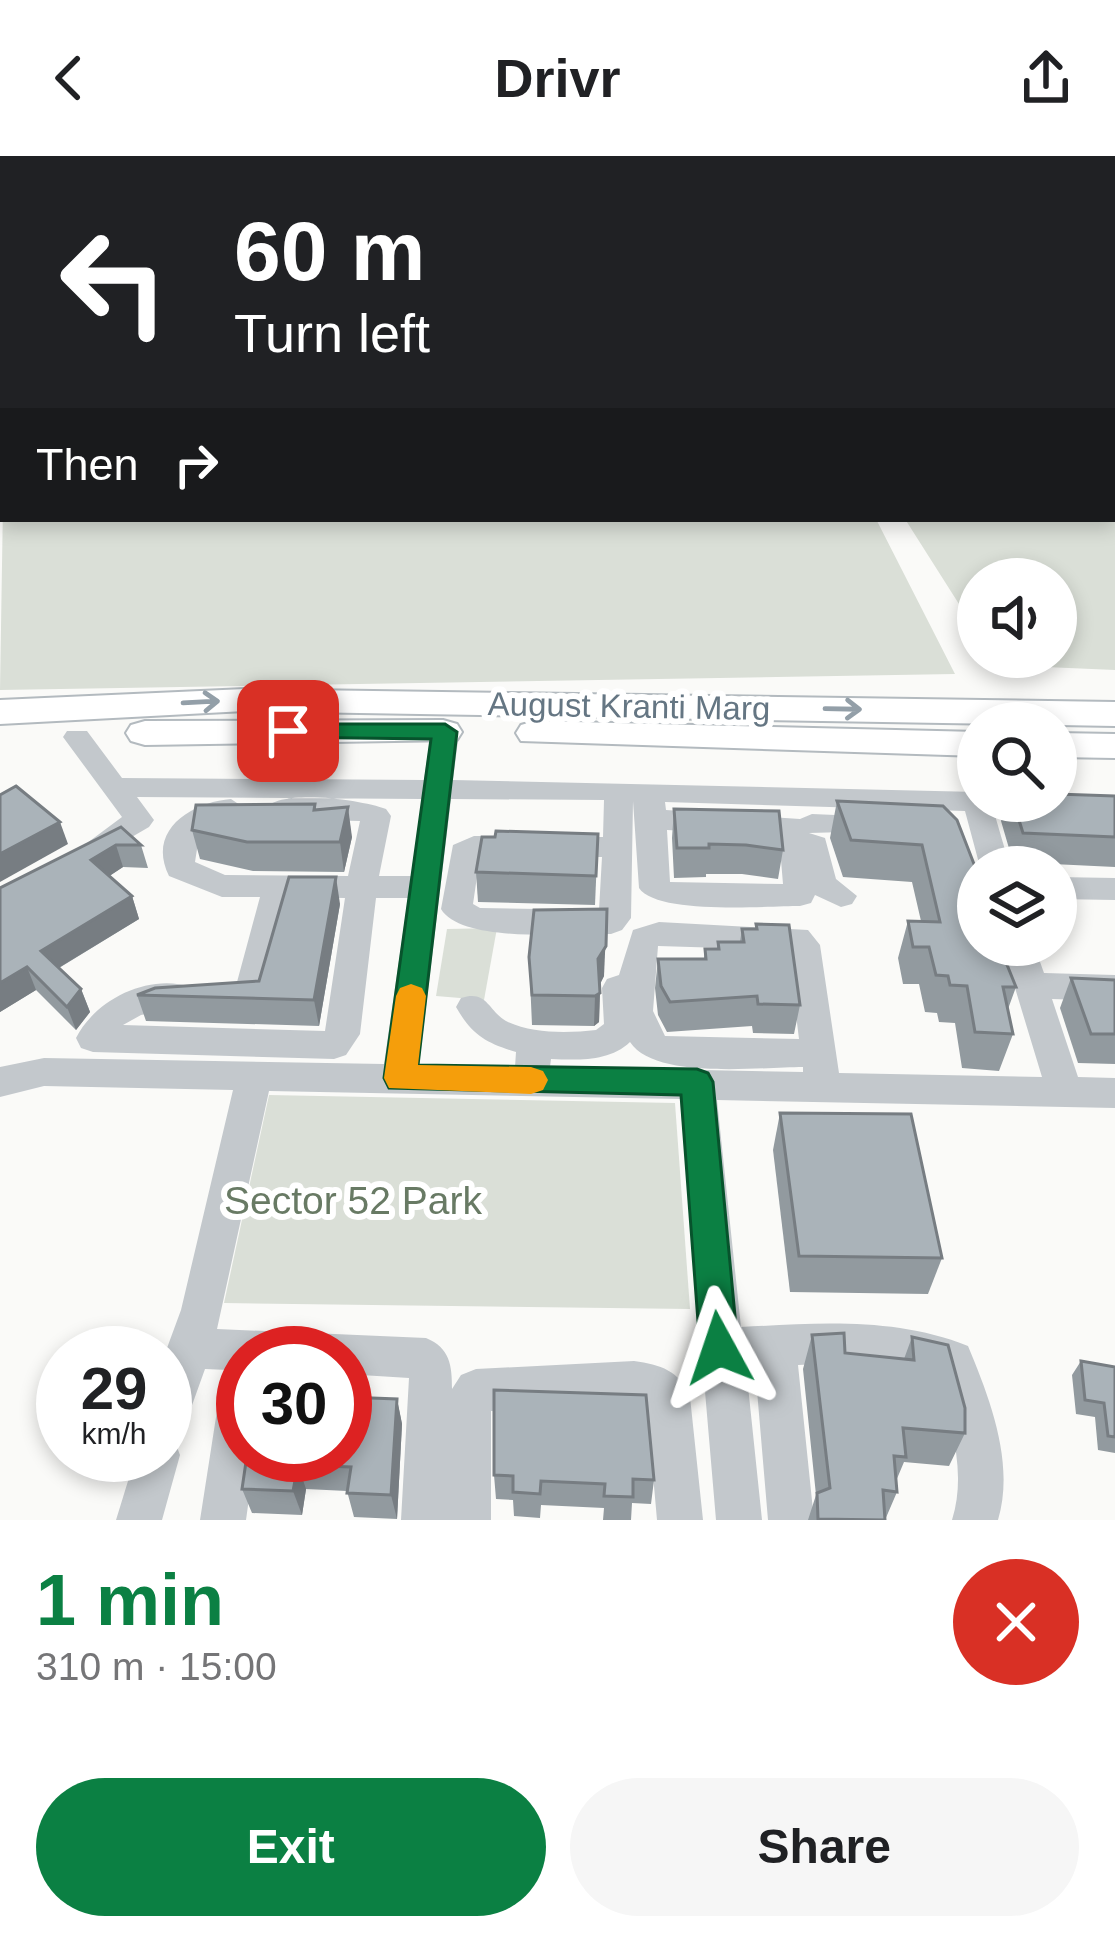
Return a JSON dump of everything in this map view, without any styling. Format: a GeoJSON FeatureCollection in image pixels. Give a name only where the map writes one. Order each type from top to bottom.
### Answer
{"type":"FeatureCollection","features":[{"type":"Feature","properties":{"kind":"main road","name":"August Kranti Marg"},"geometry":{"type":"LineString","coordinates":[[0,712],[245,700],[957,715]]}},
{"type":"Feature","properties":{"kind":"main road","name":"August Kranti Marg"},"geometry":{"type":"LineString","coordinates":[[1077,715],[1115,714]]}},
{"type":"Feature","properties":{"kind":"main road","name":"August Kranti Marg"},"geometry":{"type":"LineString","coordinates":[[0,741],[445,732],[957,744]]}},
{"type":"Feature","properties":{"kind":"main road"},"geometry":{"type":"LineString","coordinates":[[1077,745],[1115,746]]}},
{"type":"Feature","properties":{"kind":"street"},"geometry":{"type":"LineString","coordinates":[[400,1078],[445,732]]}},
{"type":"Feature","properties":{"kind":"street"},"geometry":{"type":"LineString","coordinates":[[70,862],[139,820],[77,736]]}},
{"type":"Feature","properties":{"kind":"street"},"geometry":{"type":"LineString","coordinates":[[114,787],[438,789],[811,811],[913,824],[957,835],[961,846]]}},
{"type":"Feature","properties":{"kind":"street"},"geometry":{"type":"LineString","coordinates":[[640,800],[793,826],[800,895],[655,888],[640,800]]}},
{"type":"Feature","properties":{"kind":"street"},"geometry":{"type":"LineString","coordinates":[[616,847],[474,846],[464,852],[457,909],[474,919],[611,922],[615,918],[616,847],[640,800]]}},
{"type":"Feature","properties":{"kind":"street"},"geometry":{"type":"LineString","coordinates":[[811,811],[957,803]]}},
{"type":"Feature","properties":{"kind":"street"},"geometry":{"type":"LineString","coordinates":[[1077,805],[1115,806]]}},
{"type":"Feature","properties":{"kind":"street"},"geometry":{"type":"LineString","coordinates":[[0,1082],[19,1074],[246,1061],[334,1045],[339,1040],[362,885],[376,816],[368,810],[208,809],[191,816],[184,826],[180,868],[222,886],[362,885],[422,887]]}},
{"type":"Feature","properties":{"kind":"street"},"geometry":{"type":"LineString","coordinates":[[811,811],[822,885],[841,896]]}},
{"type":"Feature","properties":{"kind":"street"},"geometry":{"type":"LineString","coordinates":[[192,1337],[202,1310],[246,1061],[250,995],[279,886]]}},
{"type":"Feature","properties":{"kind":"street"},"geometry":{"type":"LineString","coordinates":[[1077,888],[1115,889]]}},
{"type":"Feature","properties":{"kind":"street"},"geometry":{"type":"LineString","coordinates":[[822,1070],[804,945],[797,938],[659,934],[644,938],[636,974],[638,1010],[643,1034],[653,1046],[822,1070],[1115,1093]]}},
{"type":"Feature","properties":{"kind":"street"},"geometry":{"type":"LineString","coordinates":[[250,995],[179,996],[132,1003],[112,1013],[92,1036],[246,1061],[400,1078],[533,1062],[612,1039],[620,1028],[619,952]]}},
{"type":"Feature","properties":{"kind":"street"},"geometry":{"type":"LineString","coordinates":[[1006,966],[1064,1091]]}},
{"type":"Feature","properties":{"kind":"street"},"geometry":{"type":"LineString","coordinates":[[1019,966],[1021,993]]}},
{"type":"Feature","properties":{"kind":"street"},"geometry":{"type":"LineString","coordinates":[[1021,993],[1115,988]]}},
{"type":"Feature","properties":{"kind":"street"},"geometry":{"type":"LineString","coordinates":[[472,1007],[492,1031],[533,1062],[697,1082],[822,1070]]}},
{"type":"Feature","properties":{"kind":"street"},"geometry":{"type":"LineString","coordinates":[[697,1082],[739,1520]]}},
{"type":"Feature","properties":{"kind":"street"},"geometry":{"type":"LineString","coordinates":[[775,1347],[791,1520]]}},
{"type":"Feature","properties":{"kind":"street"},"geometry":{"type":"LineString","coordinates":[[719,1348],[923,1349],[953,1360],[974,1423],[983,1504],[975,1520]]}},
{"type":"Feature","properties":{"kind":"street"},"geometry":{"type":"LineString","coordinates":[[372,1354],[414,1356],[426,1359],[431,1367],[424,1520]]}},
{"type":"Feature","properties":{"kind":"street"},"geometry":{"type":"LineString","coordinates":[[468,1520],[469,1400],[476,1390],[634,1382],[657,1386],[668,1397],[680,1520]]}},
{"type":"Feature","properties":{"kind":"street"},"geometry":{"type":"LineString","coordinates":[[140,1520],[151,1482]]}},
{"type":"Feature","properties":{"kind":"street"},"geometry":{"type":"LineString","coordinates":[[223,1520],[229,1482]]}},
{"type":"Feature","properties":{"kind":"green space"},"geometry":{"type":"Polygon","coordinates":[[[3,522],[878,522],[955,674],[0,690],[3,522]]]}},
{"type":"Feature","properties":{"kind":"green space"},"geometry":{"type":"Polygon","coordinates":[[[907,522],[1115,522],[1115,670],[1077,668],[1077,558],[957,558],[957,601],[907,522]]]}},
{"type":"Feature","properties":{"kind":"green space"},"geometry":{"type":"Polygon","coordinates":[[[497,928],[484,1000],[436,996],[447,929],[497,928]]]}},
{"type":"Feature","properties":{"kind":"green space","name":"Sector 52 Park"},"geometry":{"type":"Polygon","coordinates":[[[269,1095],[675,1103],[690,1309],[224,1303],[269,1095]]]}},
{"type":"Feature","properties":{"kind":"building"},"geometry":{"type":"Polygon","coordinates":[[[16,786],[60,822],[0,854],[0,795],[16,786]]]}},
{"type":"Feature","properties":{"kind":"building"},"geometry":{"type":"Polygon","coordinates":[[[1077,795],[1115,796],[1115,837],[1023,833],[1020,822],[1077,822],[1077,795]]]}},
{"type":"Feature","properties":{"kind":"building"},"geometry":{"type":"Polygon","coordinates":[[[837,801],[943,806],[957,820],[967,846],[957,846],[957,966],[1008,966],[1016,987],[1003,987],[1013,1034],[975,1032],[967,986],[950,985],[948,976],[936,975],[929,947],[913,947],[908,921],[940,922],[922,845],[851,840],[837,801]]]}},
{"type":"Feature","properties":{"kind":"building"},"geometry":{"type":"Polygon","coordinates":[[[315,804],[314,810],[348,807],[340,842],[247,842],[192,830],[196,805],[315,804]]]}},
{"type":"Feature","properties":{"kind":"building"},"geometry":{"type":"Polygon","coordinates":[[[674,809],[779,811],[783,850],[709,844],[709,848],[677,848],[674,809]]]}},
{"type":"Feature","properties":{"kind":"building"},"geometry":{"type":"Polygon","coordinates":[[[121,827],[141,845],[116,845],[91,860],[132,896],[41,951],[81,989],[67,1007],[27,967],[0,983],[0,888],[121,827]]]}},
{"type":"Feature","properties":{"kind":"building"},"geometry":{"type":"Polygon","coordinates":[[[496,831],[598,834],[596,876],[476,872],[482,837],[495,837],[496,831]]]}},
{"type":"Feature","properties":{"kind":"building"},"geometry":{"type":"Polygon","coordinates":[[[289,877],[336,877],[314,1000],[137,995],[155,988],[259,981],[289,877]]]}},
{"type":"Feature","properties":{"kind":"building"},"geometry":{"type":"Polygon","coordinates":[[[607,909],[606,946],[598,959],[600,993],[532,995],[529,957],[534,910],[607,909]]]}},
{"type":"Feature","properties":{"kind":"building"},"geometry":{"type":"Polygon","coordinates":[[[756,924],[789,925],[800,1005],[758,1004],[757,996],[670,1002],[661,986],[658,959],[706,959],[705,949],[719,949],[718,942],[744,942],[742,929],[757,929],[756,924]]]}},
{"type":"Feature","properties":{"kind":"building"},"geometry":{"type":"Polygon","coordinates":[[[1071,978],[1115,980],[1115,1034],[1091,1034],[1071,978]]]}},
{"type":"Feature","properties":{"kind":"building"},"geometry":{"type":"Polygon","coordinates":[[[780,1113],[911,1114],[942,1258],[799,1256],[780,1113]]]}},
{"type":"Feature","properties":{"kind":"building"},"geometry":{"type":"Polygon","coordinates":[[[844,1333],[845,1353],[914,1360],[912,1337],[948,1345],[965,1408],[965,1433],[903,1428],[906,1457],[894,1456],[897,1492],[883,1490],[885,1520],[818,1519],[817,1493],[830,1488],[812,1335],[844,1333]]]}},
{"type":"Feature","properties":{"kind":"building"},"geometry":{"type":"Polygon","coordinates":[[[1081,1361],[1115,1367],[1115,1437],[1108,1436],[1104,1403],[1085,1400],[1081,1361]]]}},
{"type":"Feature","properties":{"kind":"building"},"geometry":{"type":"Polygon","coordinates":[[[494,1390],[646,1395],[654,1480],[633,1479],[633,1497],[604,1496],[605,1484],[541,1481],[540,1494],[513,1492],[513,1476],[494,1475],[494,1390]]]}},
{"type":"Feature","properties":{"kind":"building"},"geometry":{"type":"Polygon","coordinates":[[[372,1398],[397,1399],[391,1495],[347,1493],[349,1482],[372,1482],[372,1398]]]}},
{"type":"Feature","properties":{"kind":"building"},"geometry":{"type":"Polygon","coordinates":[[[243,1482],[295,1482],[293,1491],[242,1489],[243,1482]]]}},
{"type":"Feature","properties":{"kind":"slow traffic"},"geometry":{"type":"LineString","coordinates":[[411,996],[400,1078],[531,1080]]}},
{"type":"Feature","properties":{"kind":"route"},"geometry":{"type":"LineString","coordinates":[[288,731],[445,732],[400,1078],[697,1082],[719,1348]]}}]}
